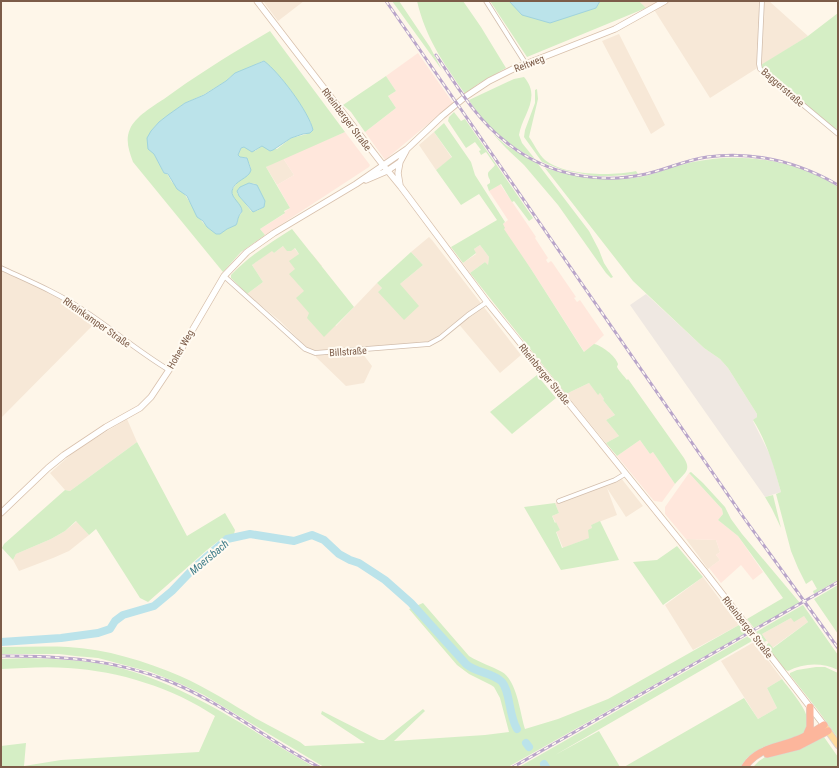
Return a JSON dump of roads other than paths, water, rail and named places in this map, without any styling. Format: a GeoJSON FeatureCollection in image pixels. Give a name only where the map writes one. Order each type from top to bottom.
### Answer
{"type":"FeatureCollection","features":[{"type":"Feature","properties":{"kind":"highway"},"geometry":{"type":"LineString","coordinates":[[806,736],[810,727],[810,707]]}},
{"type":"Feature","properties":{"kind":"highway"},"geometry":{"type":"LineString","coordinates":[[745,767],[750,760],[761,752],[826,728]]}},
{"type":"Feature","properties":{"kind":"highway"},"geometry":{"type":"LineString","coordinates":[[750,767],[762,756],[799,746],[826,728]]}},
{"type":"Feature","properties":{"kind":"main road","name":"Rheinberger Straße"},"geometry":{"type":"LineString","coordinates":[[257,1],[488,302],[696,562],[838,745]]}},
{"type":"Feature","properties":{"kind":"main road","name":"Reitweg"},"geometry":{"type":"LineString","coordinates":[[383,165],[407,149],[442,116],[476,89],[501,74],[608,32],[665,1]]}},
{"type":"Feature","properties":{"kind":"main road","name":"Reitweg"},"geometry":{"type":"LineString","coordinates":[[387,171],[400,162],[407,149]]}},
{"type":"Feature","properties":{"kind":"main road"},"geometry":{"type":"LineString","coordinates":[[400,162],[398,173],[401,187]]}},
{"type":"Feature","properties":{"kind":"main road","name":"Hoher Weg"},"geometry":{"type":"LineString","coordinates":[[1,513],[48,468],[64,455],[106,427],[140,408],[151,397],[169,370],[224,276],[240,258],[254,247],[356,184],[383,165]]}},
{"type":"Feature","properties":{"kind":"main road","name":"Hoher Weg"},"geometry":{"type":"LineString","coordinates":[[356,184],[387,171]]}},
{"type":"Feature","properties":{"kind":"street"},"geometry":{"type":"LineString","coordinates":[[486,1],[526,64]]}},
{"type":"Feature","properties":{"kind":"street","name":"Baggerstraße"},"geometry":{"type":"LineString","coordinates":[[762,1],[760,69],[838,134]]}},
{"type":"Feature","properties":{"kind":"street","name":"Rheinkamper Straße"},"geometry":{"type":"LineString","coordinates":[[1,268],[65,298],[169,370]]}},
{"type":"Feature","properties":{"kind":"street","name":"Billstraße"},"geometry":{"type":"LineString","coordinates":[[224,276],[305,349],[315,354],[429,344],[440,338],[468,315],[488,302]]}},
{"type":"Feature","properties":{"kind":"street"},"geometry":{"type":"LineString","coordinates":[[559,501],[615,480],[625,474]]}},
{"type":"Feature","properties":{"kind":"water"},"geometry":{"type":"Polygon","coordinates":[[[509,1],[600,1],[596,8],[550,23],[522,15],[509,1]]]}},
{"type":"Feature","properties":{"kind":"water"},"geometry":{"type":"Polygon","coordinates":[[[264,61],[293,93],[306,113],[313,130],[310,133],[291,138],[270,151],[262,146],[252,152],[244,147],[241,148],[238,155],[240,157],[247,158],[251,170],[247,176],[233,187],[232,194],[242,208],[242,211],[236,225],[220,234],[216,234],[197,217],[187,196],[177,189],[168,174],[164,173],[154,154],[148,149],[147,138],[159,122],[185,103],[204,95],[226,81],[235,73],[264,61]]]}},
{"type":"Feature","properties":{"kind":"water"},"geometry":{"type":"Polygon","coordinates":[[[249,183],[257,185],[265,201],[264,207],[253,212],[239,196],[237,191],[240,187],[249,183]]]}},
{"type":"Feature","properties":{"kind":"waterway","name":"Moersbach"},"geometry":{"type":"LineString","coordinates":[[1,642],[61,638],[98,633],[110,629],[115,621],[123,615],[154,606],[227,539],[250,534],[294,541],[312,535],[324,540],[339,554],[359,563],[385,580],[411,603],[466,664],[474,669],[494,676],[502,682],[507,691],[512,717],[517,729]]}},
{"type":"Feature","properties":{"kind":"waterway","name":"Moersbach"},"geometry":{"type":"LineString","coordinates":[[526,743],[529,747]]}},
{"type":"Feature","properties":{"kind":"railway"},"geometry":{"type":"LineString","coordinates":[[386,1],[744,518],[838,648]]}},
{"type":"Feature","properties":{"kind":"railway"},"geometry":{"type":"LineString","coordinates":[[436,55],[476,113],[495,133],[521,153],[537,162],[555,169],[590,177],[628,177],[661,170],[699,158],[741,156],[758,157],[791,164],[838,185]]}},
{"type":"Feature","properties":{"kind":"railway"},"geometry":{"type":"LineString","coordinates":[[513,767],[838,582]]}},
{"type":"Feature","properties":{"kind":"railway"},"geometry":{"type":"LineString","coordinates":[[1,656],[88,660],[129,668],[150,674],[191,691],[319,767]]}}]}
